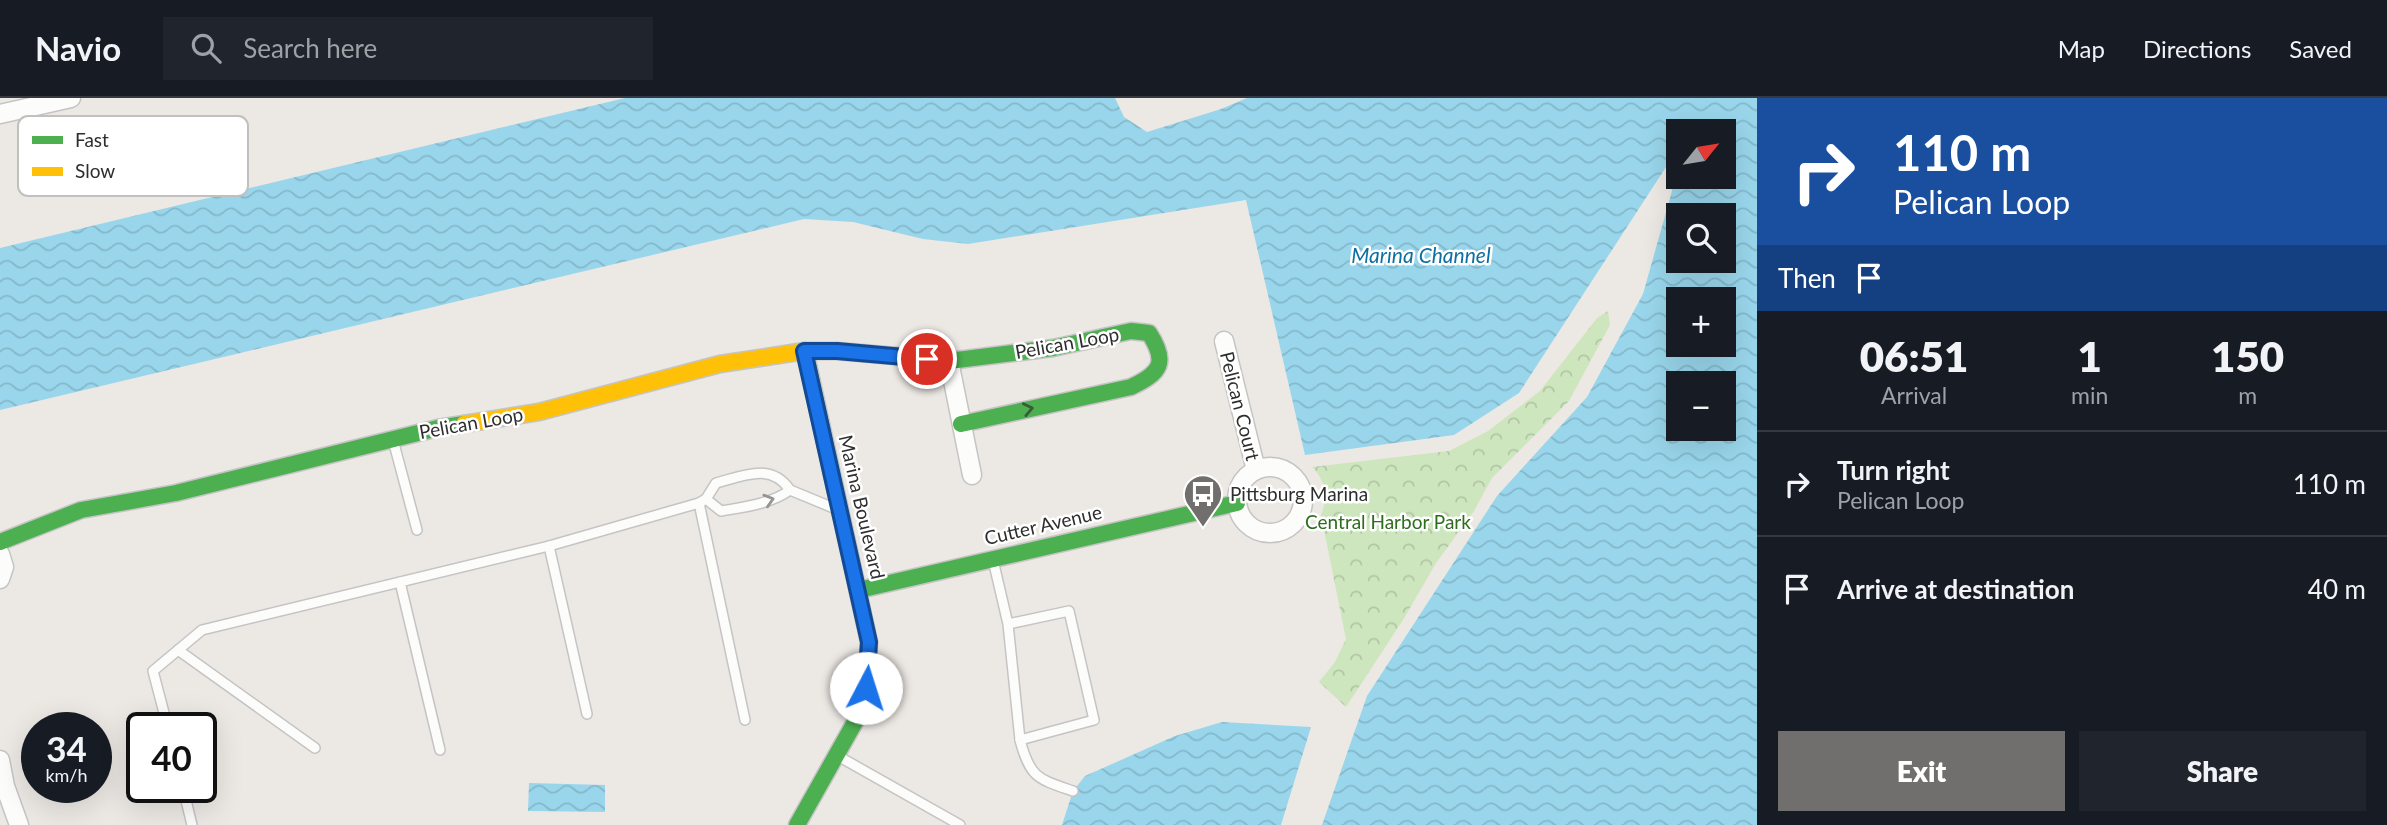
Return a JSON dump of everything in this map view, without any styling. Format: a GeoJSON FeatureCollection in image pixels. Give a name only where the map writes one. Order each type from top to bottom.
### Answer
{"type":"FeatureCollection","features":[{"type":"Feature","properties":{"kind":"street"},"geometry":{"type":"LineString","coordinates":[[0,114],[71,98]]}},
{"type":"Feature","properties":{"kind":"street","name":"Pelican Loop"},"geometry":{"type":"LineString","coordinates":[[0,542],[81,510],[188,490],[438,428],[539,412],[720,364],[804,351],[837,351],[949,361],[1053,348],[1131,331],[1149,333],[1161,355],[1159,369],[1149,380],[1131,387],[961,424]]}},
{"type":"Feature","properties":{"kind":"street","name":"Pelican Court"},"geometry":{"type":"LineString","coordinates":[[1224,341],[1256,470]]}},
{"type":"Feature","properties":{"kind":"street","name":"Marina Boulevard"},"geometry":{"type":"LineString","coordinates":[[797,825],[855,722],[866,688],[869,642],[804,351]]}},
{"type":"Feature","properties":{"kind":"street"},"geometry":{"type":"LineString","coordinates":[[949,361],[972,475]]}},
{"type":"Feature","properties":{"kind":"street"},"geometry":{"type":"LineString","coordinates":[[1276,468],[1294,478],[1302,496],[1299,515],[1285,529],[1273,533],[1260,531],[1249,525],[1241,515],[1237,503],[1237,495],[1244,480],[1256,470],[1276,468]]}},
{"type":"Feature","properties":{"kind":"street","name":"Cutter Avenue"},"geometry":{"type":"LineString","coordinates":[[859,590],[1237,503]]}},
{"type":"Feature","properties":{"kind":"street"},"geometry":{"type":"LineString","coordinates":[[0,554],[4,567],[0,579]]}},
{"type":"Feature","properties":{"kind":"street"},"geometry":{"type":"LineString","coordinates":[[0,760],[5,786],[19,825]]}},
{"type":"Feature","properties":{"kind":"lane"},"geometry":{"type":"LineString","coordinates":[[393,438],[417,530]]}},
{"type":"Feature","properties":{"kind":"lane"},"geometry":{"type":"LineString","coordinates":[[164,712],[153,671],[202,630],[549,546],[703,501],[716,483],[741,476],[771,472],[782,478],[790,490],[840,511]]}},
{"type":"Feature","properties":{"kind":"lane"},"geometry":{"type":"LineString","coordinates":[[703,501],[721,511],[781,496],[790,490]]}},
{"type":"Feature","properties":{"kind":"lane"},"geometry":{"type":"LineString","coordinates":[[703,501],[745,720]]}},
{"type":"Feature","properties":{"kind":"lane"},"geometry":{"type":"LineString","coordinates":[[549,546],[587,714]]}},
{"type":"Feature","properties":{"kind":"lane"},"geometry":{"type":"LineString","coordinates":[[992,558],[1008,624],[1020,740],[1026,761],[1040,779],[1073,791]]}},
{"type":"Feature","properties":{"kind":"lane"},"geometry":{"type":"LineString","coordinates":[[400,582],[440,750]]}},
{"type":"Feature","properties":{"kind":"lane"},"geometry":{"type":"LineString","coordinates":[[1008,624],[1069,611],[1094,720],[1020,740]]}},
{"type":"Feature","properties":{"kind":"lane"},"geometry":{"type":"LineString","coordinates":[[178,650],[316,748]]}},
{"type":"Feature","properties":{"kind":"lane"},"geometry":{"type":"LineString","coordinates":[[836,755],[960,825]]}},
{"type":"Feature","properties":{"kind":"lane"},"geometry":{"type":"LineString","coordinates":[[187,803],[192,825]]}},
{"type":"Feature","properties":{"kind":"green space","name":"Central Harbor Park"},"geometry":{"type":"Polygon","coordinates":[[[1608,311],[1610,325],[1569,401],[1492,478],[1474,511],[1436,563],[1403,620],[1346,707],[1319,682],[1335,662],[1346,639],[1321,515],[1325,502],[1324,489],[1312,467],[1449,451],[1488,431],[1540,391],[1597,318],[1608,311]]]}},
{"type":"Feature","properties":{"kind":"water","name":"Marina Channel"},"geometry":{"type":"Polygon","coordinates":[[[625,98],[1115,98],[1124,117],[1147,132],[1247,98],[1757,98],[1757,825],[1322,825],[1367,696],[1497,496],[1587,397],[1643,294],[1666,212],[1666,273],[1736,273],[1736,203],[1669,203],[1672,189],[1736,189],[1736,119],[1666,119],[1666,167],[1519,393],[1454,435],[1305,455],[1246,200],[968,244],[923,239],[853,222],[804,219],[0,410],[0,248],[217,196],[248,196],[248,188],[625,98]]]}},
{"type":"Feature","properties":{"kind":"water"},"geometry":{"type":"Polygon","coordinates":[[[1222,722],[1311,727],[1281,825],[1062,825],[1073,791],[1085,776],[1175,736],[1222,722]]]}},
{"type":"Feature","properties":{"kind":"water"},"geometry":{"type":"Polygon","coordinates":[[[529,783],[605,785],[605,812],[528,811],[529,783]]]}},
{"type":"Feature","properties":{"kind":"traffic: fast"},"geometry":{"type":"LineString","coordinates":[[896,356],[949,361],[1053,348],[1131,331],[1149,333],[1155,343],[1160,359],[1158,366],[1149,377],[1131,387],[961,424]]}},
{"type":"Feature","properties":{"kind":"traffic: fast"},"geometry":{"type":"LineString","coordinates":[[797,825],[855,722],[866,688],[869,642],[805,351]]}},
{"type":"Feature","properties":{"kind":"traffic: fast"},"geometry":{"type":"LineString","coordinates":[[0,542],[81,510],[176,493],[438,428],[464,424]]}},
{"type":"Feature","properties":{"kind":"traffic: fast"},"geometry":{"type":"LineString","coordinates":[[859,590],[1237,503]]}},
{"type":"Feature","properties":{"kind":"traffic: slow"},"geometry":{"type":"LineString","coordinates":[[464,424],[539,412],[720,364],[805,351],[896,356]]}},
{"type":"Feature","properties":{"kind":"place","name":"Pittsburg Marina"},"geometry":{"type":"Point","coordinates":[1203,528]}},
{"type":"Feature","properties":{"kind":"route"},"geometry":{"type":"LineString","coordinates":[[866,688],[869,642],[804,351],[837,351],[927,359]]}}]}
